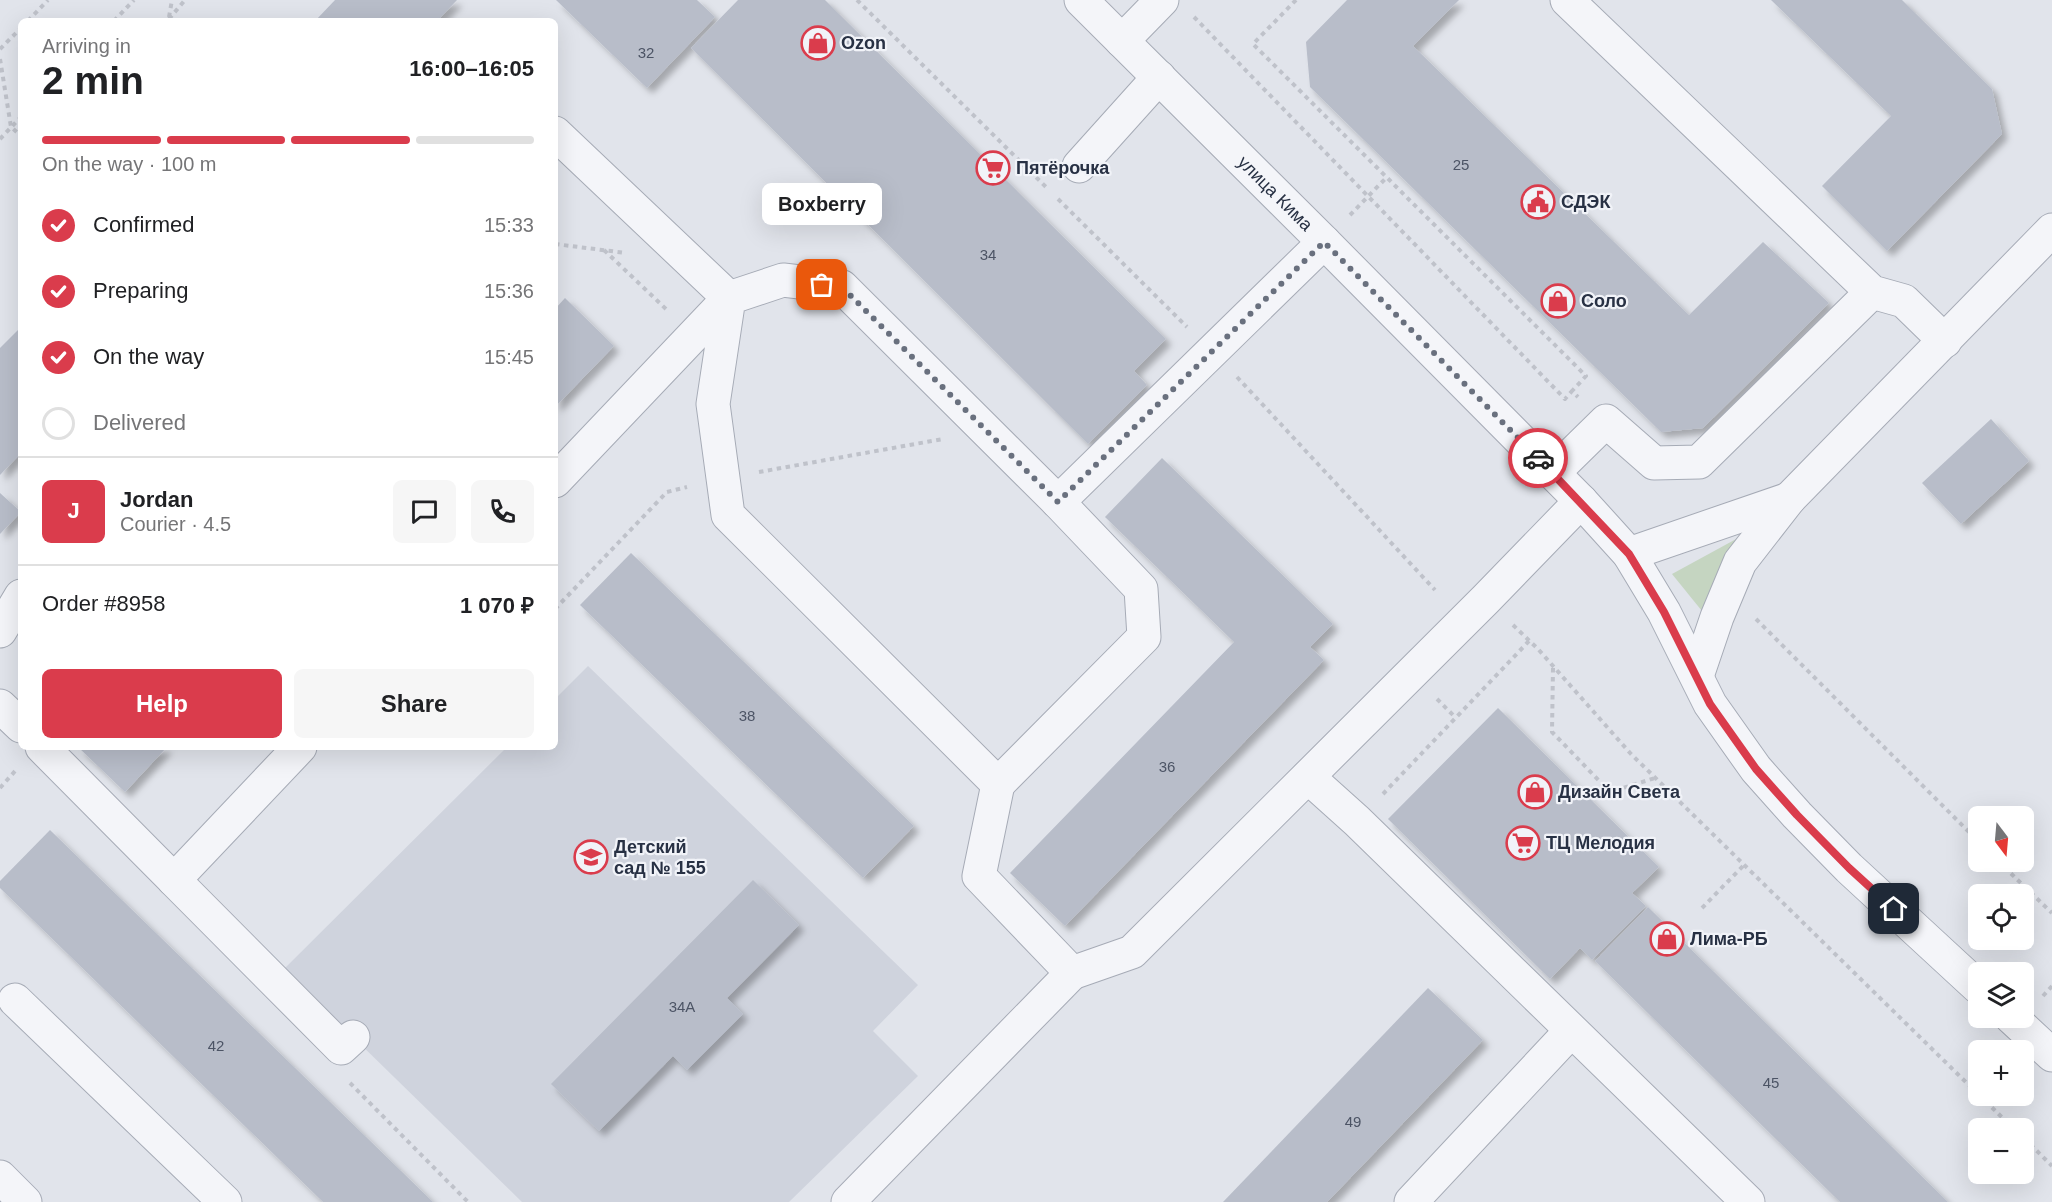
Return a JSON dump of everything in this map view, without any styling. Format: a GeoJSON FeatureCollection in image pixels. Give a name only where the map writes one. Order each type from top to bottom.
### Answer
{"type":"FeatureCollection","features":[{"type":"Feature","properties":{"kind":"street","name":"улица Кима"},"geometry":{"type":"LineString","coordinates":[[1081,0],[1581,501],[1629,554],[1664,612],[1710,704],[1756,769],[1849,868],[1968,978]]}},
{"type":"Feature","properties":{"kind":"street"},"geometry":{"type":"LineString","coordinates":[[1122,41],[1162,0]]}},
{"type":"Feature","properties":{"kind":"street"},"geometry":{"type":"LineString","coordinates":[[1567,0],[1872,292],[1904,301],[1945,341]]}},
{"type":"Feature","properties":{"kind":"street"},"geometry":{"type":"LineString","coordinates":[[1079,166],[1159,77]]}},
{"type":"Feature","properties":{"kind":"street"},"geometry":{"type":"LineString","coordinates":[[558,137],[729,298]]}},
{"type":"Feature","properties":{"kind":"street"},"geometry":{"type":"LineString","coordinates":[[1697,676],[1717,617],[1740,562],[1789,499],[2052,230]]}},
{"type":"Feature","properties":{"kind":"street"},"geometry":{"type":"LineString","coordinates":[[1058,502],[1324,242]]}},
{"type":"Feature","properties":{"kind":"street"},"geometry":{"type":"LineString","coordinates":[[558,478],[729,298],[783,280],[842,287],[1058,502],[1141,589],[1144,637],[998,784],[978,876],[1072,973]]}},
{"type":"Feature","properties":{"kind":"street"},"geometry":{"type":"LineString","coordinates":[[1553,473],[1606,421],[1654,463],[1699,462],[1872,292]]}},
{"type":"Feature","properties":{"kind":"street"},"geometry":{"type":"LineString","coordinates":[[729,298],[713,404],[729,515],[998,784]]}},
{"type":"Feature","properties":{"kind":"street"},"geometry":{"type":"LineString","coordinates":[[1629,554],[1789,499]]}},
{"type":"Feature","properties":{"kind":"street"},"geometry":{"type":"LineString","coordinates":[[848,1202],[1072,973],[1132,952],[1581,501]]}},
{"type":"Feature","properties":{"kind":"street"},"geometry":{"type":"LineString","coordinates":[[0,631],[18,601]]}},
{"type":"Feature","properties":{"kind":"street"},"geometry":{"type":"LineString","coordinates":[[0,706],[18,723]]}},
{"type":"Feature","properties":{"kind":"street"},"geometry":{"type":"LineString","coordinates":[[45,750],[341,1048],[353,1037]]}},
{"type":"Feature","properties":{"kind":"street"},"geometry":{"type":"LineString","coordinates":[[174,880],[297,750]]}},
{"type":"Feature","properties":{"kind":"street"},"geometry":{"type":"LineString","coordinates":[[1308,777],[1357,821],[1749,1202]]}},
{"type":"Feature","properties":{"kind":"street"},"geometry":{"type":"LineString","coordinates":[[5,1001],[225,1202]]}},
{"type":"Feature","properties":{"kind":"street"},"geometry":{"type":"LineString","coordinates":[[2023,1028],[2052,1055]]}},
{"type":"Feature","properties":{"kind":"street"},"geometry":{"type":"LineString","coordinates":[[1411,1202],[1571,1031]]}},
{"type":"Feature","properties":{"kind":"street"},"geometry":{"type":"LineString","coordinates":[[0,1177],[25,1202]]}},
{"type":"Feature","properties":{"kind":"path"},"geometry":{"type":"LineString","coordinates":[[31,18],[48,0]]}},
{"type":"Feature","properties":{"kind":"path"},"geometry":{"type":"LineString","coordinates":[[117,18],[134,0]]}},
{"type":"Feature","properties":{"kind":"path"},"geometry":{"type":"LineString","coordinates":[[168,18],[172,0]]}},
{"type":"Feature","properties":{"kind":"path"},"geometry":{"type":"LineString","coordinates":[[170,18],[185,0]]}},
{"type":"Feature","properties":{"kind":"path"},"geometry":{"type":"LineString","coordinates":[[857,0],[1194,335]]}},
{"type":"Feature","properties":{"kind":"path"},"geometry":{"type":"LineString","coordinates":[[1192,14],[1564,399],[1586,376],[1253,44],[1296,0]]}},
{"type":"Feature","properties":{"kind":"path"},"geometry":{"type":"LineString","coordinates":[[0,49],[18,31]]}},
{"type":"Feature","properties":{"kind":"path"},"geometry":{"type":"LineString","coordinates":[[0,59],[11,127],[18,133]]}},
{"type":"Feature","properties":{"kind":"path"},"geometry":{"type":"LineString","coordinates":[[0,139],[18,120]]}},
{"type":"Feature","properties":{"kind":"path"},"geometry":{"type":"LineString","coordinates":[[1368,196],[1386,178]]}},
{"type":"Feature","properties":{"kind":"path"},"geometry":{"type":"LineString","coordinates":[[558,244],[689,261]]}},
{"type":"Feature","properties":{"kind":"path"},"geometry":{"type":"LineString","coordinates":[[604,250],[694,335]]}},
{"type":"Feature","properties":{"kind":"path"},"geometry":{"type":"LineString","coordinates":[[1234,374],[1435,590]]}},
{"type":"Feature","properties":{"kind":"path"},"geometry":{"type":"LineString","coordinates":[[1572,391],[1606,421]]}},
{"type":"Feature","properties":{"kind":"path"},"geometry":{"type":"LineString","coordinates":[[1728,591],[1968,832]]}},
{"type":"Feature","properties":{"kind":"path"},"geometry":{"type":"LineString","coordinates":[[558,606],[571,592]]}},
{"type":"Feature","properties":{"kind":"path"},"geometry":{"type":"LineString","coordinates":[[1509,621],[1631,754],[1968,1084]]}},
{"type":"Feature","properties":{"kind":"path"},"geometry":{"type":"LineString","coordinates":[[1357,821],[1529,641]]}},
{"type":"Feature","properties":{"kind":"path"},"geometry":{"type":"LineString","coordinates":[[1553,667],[1552,732],[1610,792],[1655,778]]}},
{"type":"Feature","properties":{"kind":"path"},"geometry":{"type":"LineString","coordinates":[[1702,908],[1744,865]]}},
{"type":"Feature","properties":{"kind":"path"},"geometry":{"type":"LineString","coordinates":[[2009,872],[2052,913]]}},
{"type":"Feature","properties":{"kind":"path"},"geometry":{"type":"LineString","coordinates":[[1990,1106],[2003,1118]]}},
{"type":"Feature","properties":{"kind":"path"},"geometry":{"type":"LineString","coordinates":[[2034,1148],[2052,1166]]}},
{"type":"Feature","properties":{"kind":"shaded area","name":"Детский сад № 155"},"geometry":{"type":"Polygon","coordinates":[[[588,666],[918,985],[873,1031],[918,1076],[789,1202],[522,1202],[285,968],[504,750],[558,750],[558,696],[588,666]]]}},
{"type":"Feature","properties":{"kind":"green space"},"geometry":{"type":"Polygon","coordinates":[[[1749,532],[1702,611],[1672,574],[1749,532]]]}},
{"type":"Feature","properties":{"kind":"building"},"geometry":{"type":"Polygon","coordinates":[[[335,0],[457,0],[440,18],[318,18],[335,0]]]}},
{"type":"Feature","properties":{"kind":"building"},"geometry":{"type":"Polygon","coordinates":[[[556,0],[697,0],[715,17],[647,88],[556,0]]]}},
{"type":"Feature","properties":{"kind":"building"},"geometry":{"type":"Polygon","coordinates":[[[738,0],[825,0],[1166,339],[1134,371],[1147,385],[1088,444],[691,48],[738,0]]]}},
{"type":"Feature","properties":{"kind":"building"},"geometry":{"type":"Polygon","coordinates":[[[1347,0],[1459,0],[1413,46],[1689,315],[1763,242],[1829,303],[1703,428],[1661,432],[1310,87],[1306,42],[1347,0]]]}},
{"type":"Feature","properties":{"kind":"building"},"geometry":{"type":"Polygon","coordinates":[[[1771,0],[1902,0],[1992,89],[2002,134],[1887,251],[1822,186],[1891,116],[1771,0]]]}},
{"type":"Feature","properties":{"kind":"building"},"geometry":{"type":"Polygon","coordinates":[[[565,298],[614,346],[558,404],[558,306],[565,298]]]}},
{"type":"Feature","properties":{"kind":"building"},"geometry":{"type":"Polygon","coordinates":[[[18,330],[18,456],[0,475],[0,348],[18,330]]]}},
{"type":"Feature","properties":{"kind":"building"},"geometry":{"type":"Polygon","coordinates":[[[1991,419],[2029,461],[1961,524],[1922,483],[1991,419]]]}},
{"type":"Feature","properties":{"kind":"building"},"geometry":{"type":"Polygon","coordinates":[[[1162,458],[1333,624],[1310,647],[1324,660],[1065,926],[1010,873],[1234,642],[1105,517],[1162,458]]]}},
{"type":"Feature","properties":{"kind":"building"},"geometry":{"type":"Polygon","coordinates":[[[0,493],[18,509],[18,515],[0,534],[0,493]]]}},
{"type":"Feature","properties":{"kind":"building"},"geometry":{"type":"Polygon","coordinates":[[[631,553],[914,826],[863,878],[580,605],[631,553]]]}},
{"type":"Feature","properties":{"kind":"building","name":"ТЦ Мелодия"},"geometry":{"type":"Polygon","coordinates":[[[1498,708],[1659,867],[1632,893],[1646,906],[1592,960],[1580,948],[1550,979],[1388,819],[1498,708]]]}},
{"type":"Feature","properties":{"kind":"building"},"geometry":{"type":"Polygon","coordinates":[[[81,750],[164,750],[125,792],[81,750]]]}},
{"type":"Feature","properties":{"kind":"building"},"geometry":{"type":"Polygon","coordinates":[[[50,830],[433,1202],[323,1202],[0,888],[0,881],[50,830]]]}},
{"type":"Feature","properties":{"kind":"building"},"geometry":{"type":"Polygon","coordinates":[[[753,880],[799,925],[727,998],[743,1014],[687,1070],[673,1056],[599,1131],[551,1084],[753,880]]]}},
{"type":"Feature","properties":{"kind":"building"},"geometry":{"type":"Polygon","coordinates":[[[1648,907],[1948,1202],[1840,1202],[1595,961],[1648,907]]]}},
{"type":"Feature","properties":{"kind":"building"},"geometry":{"type":"Polygon","coordinates":[[[1428,988],[1483,1040],[1327,1202],[1223,1202],[1428,988]]]}},
{"type":"Feature","properties":{"kind":"way so far"},"geometry":{"type":"LineString","coordinates":[[822,285],[842,287],[1058,502],[1324,242],[1538,458]]}},
{"type":"Feature","properties":{"kind":"place","name":"Ozon"},"geometry":{"type":"Point","coordinates":[818,43]}},
{"type":"Feature","properties":{"kind":"place","name":"Пятёрочка"},"geometry":{"type":"Point","coordinates":[993,168]}},
{"type":"Feature","properties":{"kind":"place","name":"СДЭК"},"geometry":{"type":"Point","coordinates":[1538,202]}},
{"type":"Feature","properties":{"kind":"place","name":"Boxberry"},"geometry":{"type":"Point","coordinates":[822,285]}},
{"type":"Feature","properties":{"kind":"place","name":"Соло"},"geometry":{"type":"Point","coordinates":[1558,301]}},
{"type":"Feature","properties":{"kind":"place","name":"Дизайн Света"},"geometry":{"type":"Point","coordinates":[1535,792]}},
{"type":"Feature","properties":{"kind":"place","name":"ТЦ Мелодия"},"geometry":{"type":"Point","coordinates":[1523,843]}},
{"type":"Feature","properties":{"kind":"place","name":"Детский сад № 155"},"geometry":{"type":"Point","coordinates":[591,857]}},
{"type":"Feature","properties":{"kind":"place","name":"Лима-РБ"},"geometry":{"type":"Point","coordinates":[1667,939]}},
{"type":"Feature","properties":{"kind":"route"},"geometry":{"type":"LineString","coordinates":[[1538,458],[1629,554],[1664,612],[1710,704],[1756,769],[1849,868],[1894,909]]}}]}
